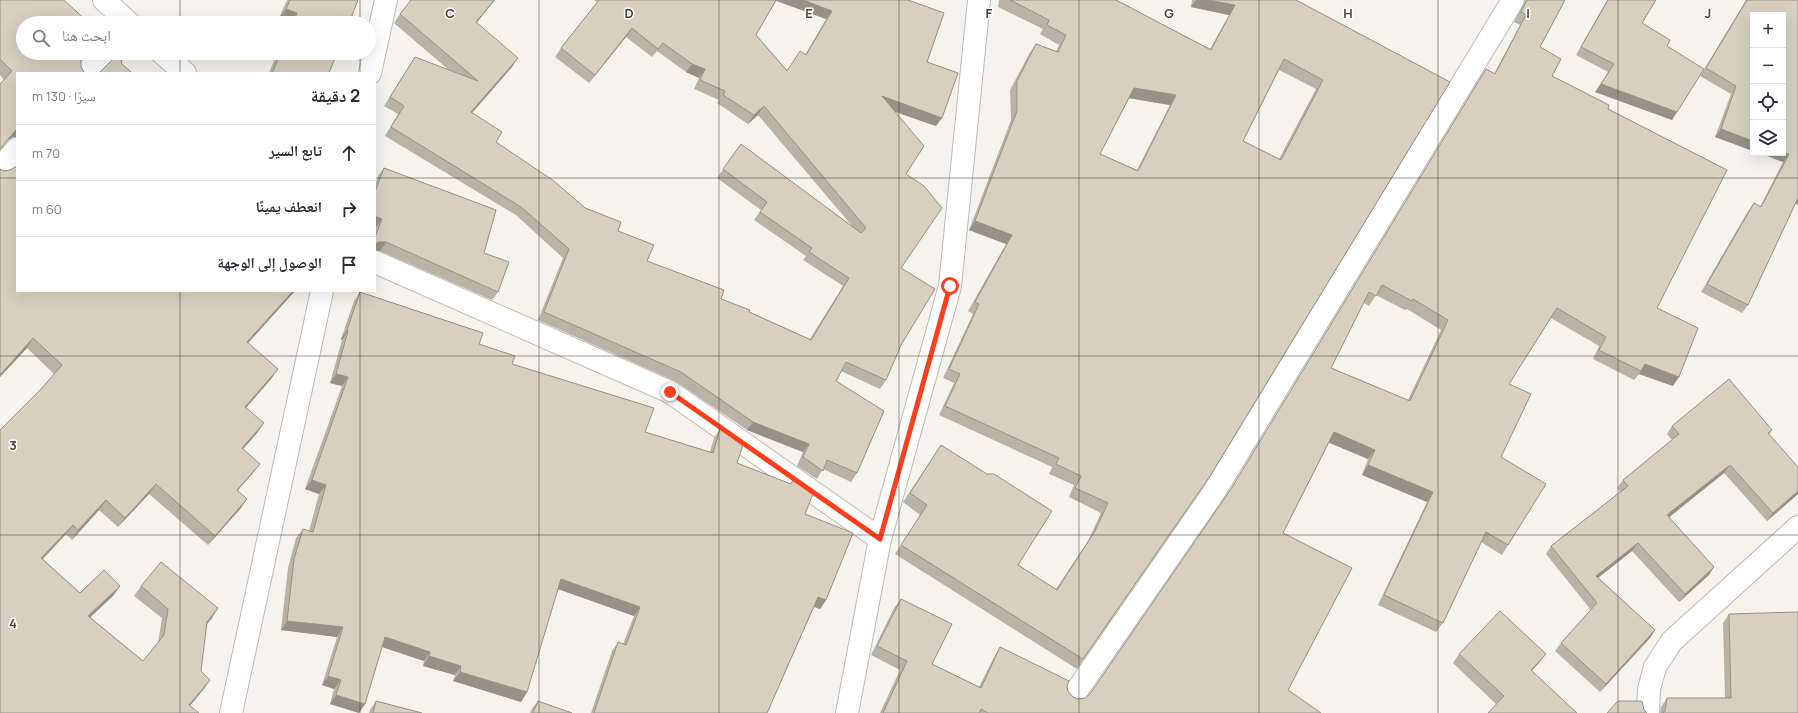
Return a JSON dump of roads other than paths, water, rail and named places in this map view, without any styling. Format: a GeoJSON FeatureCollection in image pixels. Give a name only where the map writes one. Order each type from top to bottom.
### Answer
{"type":"FeatureCollection","features":[{"type":"Feature","properties":{"kind":"street"},"geometry":{"type":"LineString","coordinates":[[104,0],[121,16]]}},
{"type":"Feature","properties":{"kind":"street"},"geometry":{"type":"LineString","coordinates":[[376,46],[386,0]]}},
{"type":"Feature","properties":{"kind":"street"},"geometry":{"type":"LineString","coordinates":[[847,713],[880,539],[950,286],[979,0]]}},
{"type":"Feature","properties":{"kind":"street"},"geometry":{"type":"LineString","coordinates":[[1073,696],[1214,492],[1513,0]]}},
{"type":"Feature","properties":{"kind":"street"},"geometry":{"type":"LineString","coordinates":[[87,72],[98,60]]}},
{"type":"Feature","properties":{"kind":"street"},"geometry":{"type":"LineString","coordinates":[[170,60],[184,72]]}},
{"type":"Feature","properties":{"kind":"street"},"geometry":{"type":"LineString","coordinates":[[370,72],[373,60]]}},
{"type":"Feature","properties":{"kind":"street"},"geometry":{"type":"LineString","coordinates":[[0,168],[16,150]]}},
{"type":"Feature","properties":{"kind":"street"},"geometry":{"type":"LineString","coordinates":[[376,262],[670,392],[880,539]]}},
{"type":"Feature","properties":{"kind":"street"},"geometry":{"type":"LineString","coordinates":[[231,713],[322,292]]}},
{"type":"Feature","properties":{"kind":"street"},"geometry":{"type":"LineString","coordinates":[[1648,713],[1649,689],[1656,667],[1672,641],[1798,527]]}}]}
